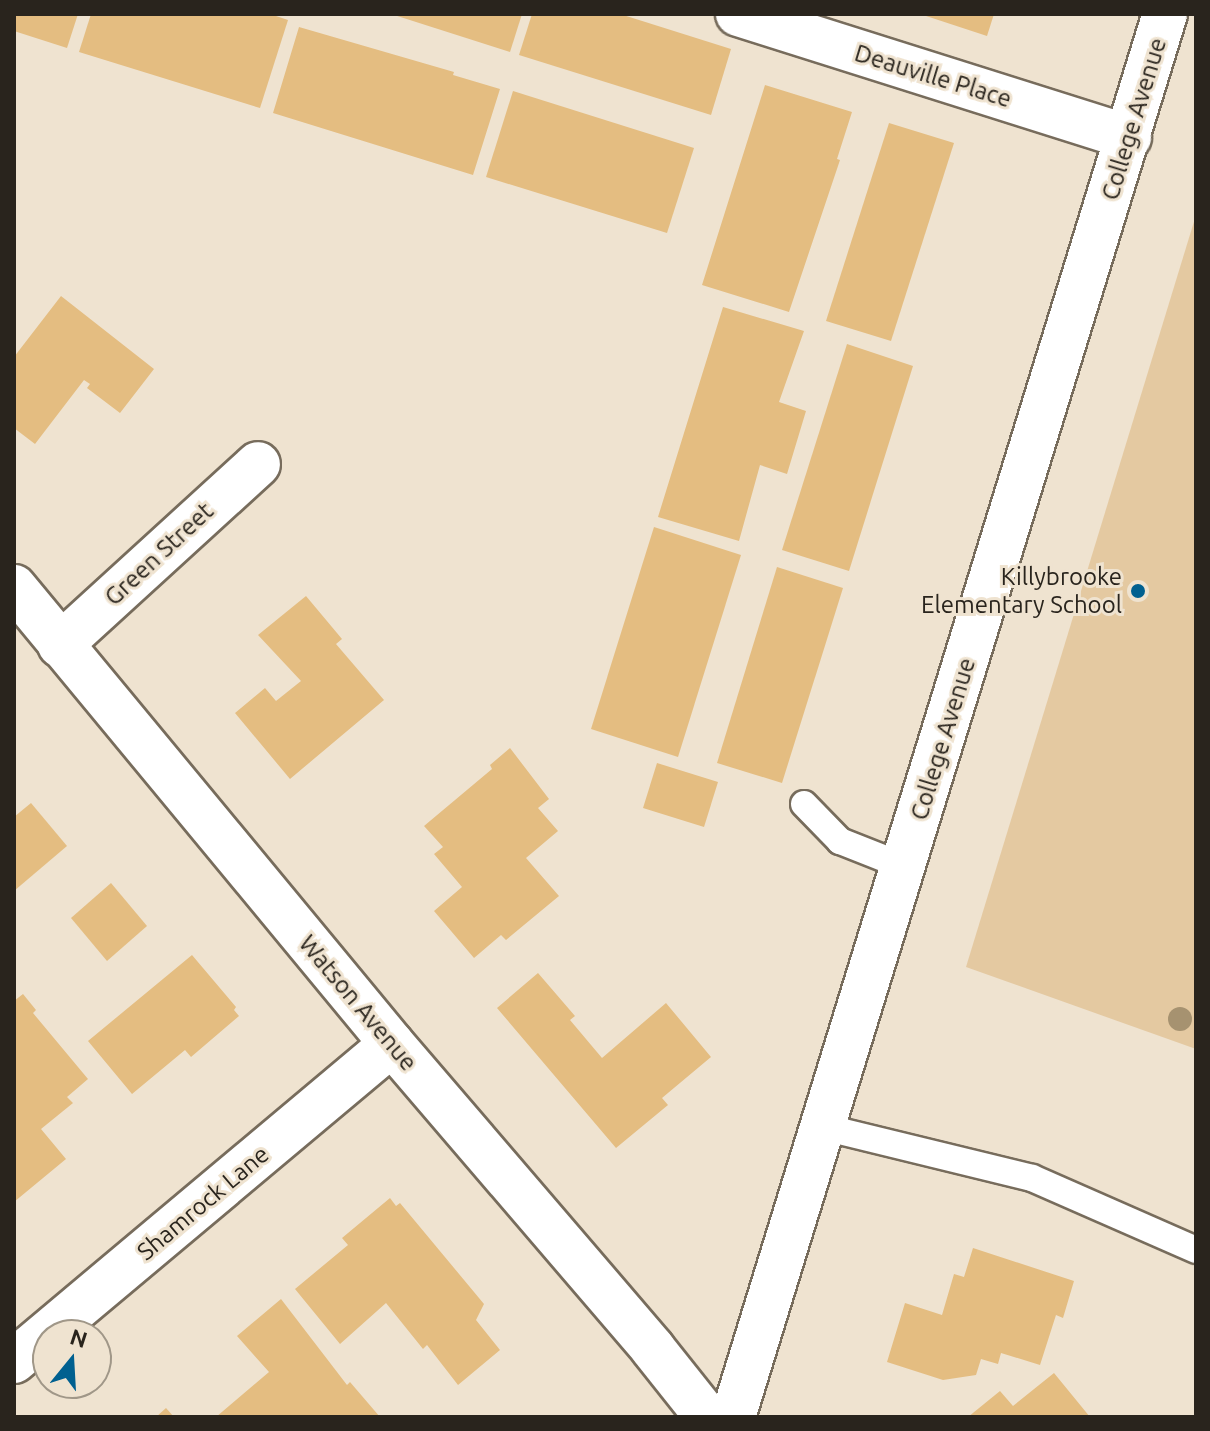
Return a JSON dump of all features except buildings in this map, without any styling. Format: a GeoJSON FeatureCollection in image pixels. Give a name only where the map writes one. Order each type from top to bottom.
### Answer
{"type":"FeatureCollection","features":[{"type":"Feature","properties":{"kind":"street","name":"Deauville Place"},"geometry":{"type":"LineString","coordinates":[[738,14],[1129,137]]}},
{"type":"Feature","properties":{"kind":"street","name":"College Avenue"},"geometry":{"type":"LineString","coordinates":[[733,1417],[1165,14]]}},
{"type":"Feature","properties":{"kind":"street","name":"Green Street"},"geometry":{"type":"LineString","coordinates":[[60,645],[258,464]]}},
{"type":"Feature","properties":{"kind":"street","name":"Watson Avenue"},"geometry":{"type":"LineString","coordinates":[[14,587],[392,1044],[707,1417]]}},
{"type":"Feature","properties":{"kind":"street","name":"Shamrock Lane"},"geometry":{"type":"LineString","coordinates":[[14,1361],[392,1044]]}},
{"type":"Feature","properties":{"kind":"lane"},"geometry":{"type":"LineString","coordinates":[[804,804],[840,841],[903,866]]}},
{"type":"Feature","properties":{"kind":"lane"},"geometry":{"type":"LineString","coordinates":[[823,1127],[1032,1178],[1196,1250]]}},
{"type":"Feature","properties":{"kind":"shaded area","name":"Killybrooke Elementary School"},"geometry":{"type":"Polygon","coordinates":[[[1196,215],[1196,1049],[966,967],[1196,215]]]}},
{"type":"Feature","properties":{"kind":"place","name":"Killybrooke Elementary School"},"geometry":{"type":"Point","coordinates":[1138,591]}}]}
